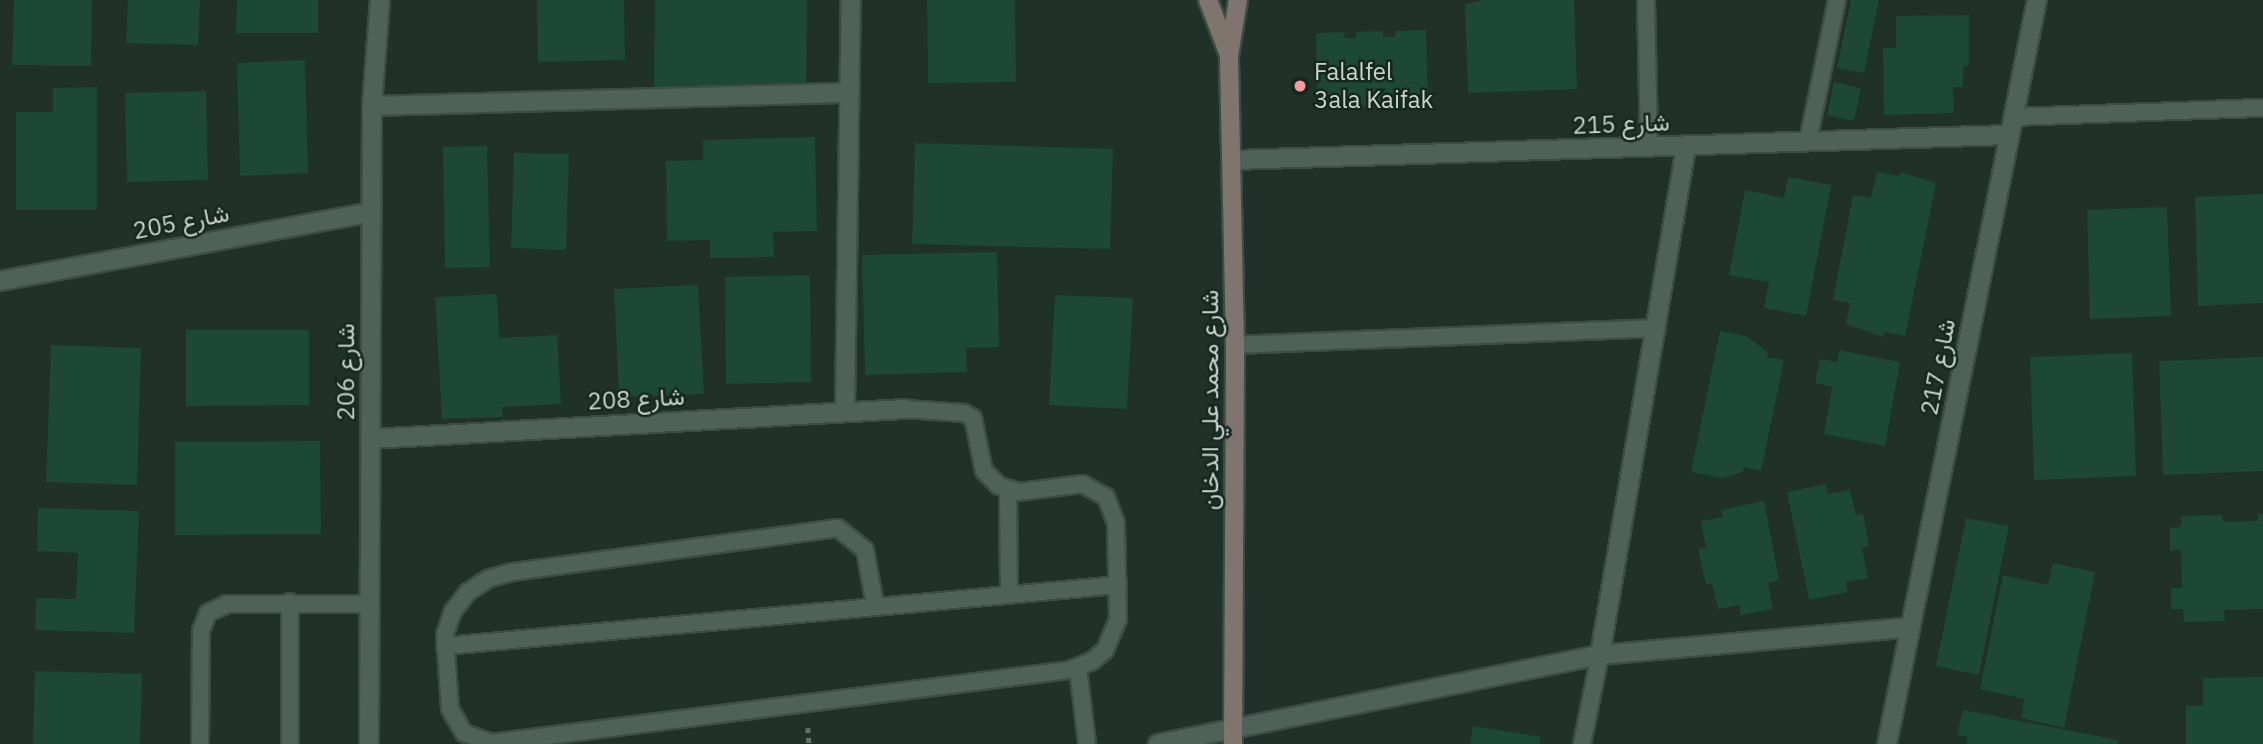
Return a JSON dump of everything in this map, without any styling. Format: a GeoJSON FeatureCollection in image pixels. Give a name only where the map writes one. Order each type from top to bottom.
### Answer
{"type":"FeatureCollection","features":[{"type":"Feature","properties":{"kind":"street","name":"شارع 206"},"geometry":{"type":"LineString","coordinates":[[369,744],[372,106],[380,0]]}},
{"type":"Feature","properties":{"kind":"street"},"geometry":{"type":"LineString","coordinates":[[845,411],[851,0]]}},
{"type":"Feature","properties":{"kind":"street","name":"شارع محمد علي الدخان"},"geometry":{"type":"LineString","coordinates":[[1208,0],[1229,56]]}},
{"type":"Feature","properties":{"kind":"street","name":"شارع محمد علي الدخان"},"geometry":{"type":"LineString","coordinates":[[1233,735],[1234,160],[1229,56],[1238,0]]}},
{"type":"Feature","properties":{"kind":"street","name":"شارع 217"},"geometry":{"type":"LineString","coordinates":[[1887,744],[2037,0]]}},
{"type":"Feature","properties":{"kind":"street"},"geometry":{"type":"LineString","coordinates":[[372,106],[850,93]]}},
{"type":"Feature","properties":{"kind":"street","name":"شارع 215"},"geometry":{"type":"LineString","coordinates":[[1234,160],[1686,147],[2012,126]]}},
{"type":"Feature","properties":{"kind":"street"},"geometry":{"type":"LineString","coordinates":[[1600,655],[1686,147]]}},
{"type":"Feature","properties":{"kind":"street","name":"شارع 205"},"geometry":{"type":"LineString","coordinates":[[0,281],[371,212]]}},
{"type":"Feature","properties":{"kind":"street","name":"شارع 208"},"geometry":{"type":"LineString","coordinates":[[370,439],[905,409]]}},
{"type":"Feature","properties":{"kind":"street"},"geometry":{"type":"LineString","coordinates":[[1158,744],[1233,735],[1600,655],[1911,627]]}},
{"type":"Feature","properties":{"kind":"lane"},"geometry":{"type":"LineString","coordinates":[[1646,0],[1649,148]]}},
{"type":"Feature","properties":{"kind":"lane"},"geometry":{"type":"LineString","coordinates":[[1808,141],[1837,0]]}},
{"type":"Feature","properties":{"kind":"lane"},"geometry":{"type":"LineString","coordinates":[[2012,126],[2263,108]]}},
{"type":"Feature","properties":{"kind":"lane"},"geometry":{"type":"LineString","coordinates":[[1235,345],[1657,328]]}},
{"type":"Feature","properties":{"kind":"lane"},"geometry":{"type":"LineString","coordinates":[[875,605],[865,550],[850,534],[824,528],[488,579],[468,592],[453,611],[445,646],[455,722],[471,737],[491,744],[1078,668],[1105,650],[1114,635],[1118,585],[1116,523],[1107,497],[1083,484],[1009,490],[984,471],[973,418],[964,413],[905,409]]}},
{"type":"Feature","properties":{"kind":"lane"},"geometry":{"type":"LineString","coordinates":[[1009,490],[1009,594]]}},
{"type":"Feature","properties":{"kind":"lane"},"geometry":{"type":"LineString","coordinates":[[445,646],[1118,585]]}},
{"type":"Feature","properties":{"kind":"lane"},"geometry":{"type":"LineString","coordinates":[[200,744],[202,621],[216,606],[290,602],[369,604]]}},
{"type":"Feature","properties":{"kind":"lane"},"geometry":{"type":"LineString","coordinates":[[290,602],[290,744]]}},
{"type":"Feature","properties":{"kind":"lane"},"geometry":{"type":"LineString","coordinates":[[1582,744],[1600,655]]}},
{"type":"Feature","properties":{"kind":"lane"},"geometry":{"type":"LineString","coordinates":[[1078,668],[1087,744]]}},
{"type":"Feature","properties":{"kind":"building"},"geometry":{"type":"Polygon","coordinates":[[[14,0],[92,0],[91,66],[12,65],[14,0]]]}},
{"type":"Feature","properties":{"kind":"building"},"geometry":{"type":"Polygon","coordinates":[[[128,0],[200,0],[198,45],[126,43],[128,0]]]}},
{"type":"Feature","properties":{"kind":"building"},"geometry":{"type":"Polygon","coordinates":[[[237,0],[318,0],[318,33],[236,33],[237,0]]]}},
{"type":"Feature","properties":{"kind":"building"},"geometry":{"type":"Polygon","coordinates":[[[537,0],[624,0],[625,60],[538,62],[537,0]]]}},
{"type":"Feature","properties":{"kind":"building"},"geometry":{"type":"Polygon","coordinates":[[[655,0],[807,0],[806,91],[654,89],[655,0]]]}},
{"type":"Feature","properties":{"kind":"building"},"geometry":{"type":"Polygon","coordinates":[[[927,0],[1015,0],[1016,82],[928,83],[927,0]]]}},
{"type":"Feature","properties":{"kind":"building"},"geometry":{"type":"Polygon","coordinates":[[[1485,0],[1574,0],[1577,89],[1468,93],[1465,4],[1485,0]]]}},
{"type":"Feature","properties":{"kind":"building"},"geometry":{"type":"Polygon","coordinates":[[[1851,0],[1879,0],[1864,73],[1837,68],[1851,0]]]}},
{"type":"Feature","properties":{"kind":"building"},"geometry":{"type":"Polygon","coordinates":[[[1969,15],[1969,66],[1963,66],[1963,87],[1953,87],[1954,113],[1884,115],[1883,48],[1896,48],[1896,16],[1969,15]]]}},
{"type":"Feature","properties":{"kind":"building"},"geometry":{"type":"Polygon","coordinates":[[[1426,30],[1428,105],[1318,108],[1316,33],[1344,32],[1345,38],[1356,38],[1356,32],[1383,31],[1383,37],[1395,37],[1395,31],[1426,30]]]}},
{"type":"Feature","properties":{"kind":"building"},"geometry":{"type":"Polygon","coordinates":[[[305,60],[308,173],[240,176],[237,63],[305,60]]]}},
{"type":"Feature","properties":{"kind":"building"},"geometry":{"type":"Polygon","coordinates":[[[1834,82],[1861,88],[1854,121],[1827,115],[1834,82]]]}},
{"type":"Feature","properties":{"kind":"building"},"geometry":{"type":"Polygon","coordinates":[[[97,87],[97,210],[16,210],[16,112],[53,112],[53,88],[97,87]]]}},
{"type":"Feature","properties":{"kind":"building"},"geometry":{"type":"Polygon","coordinates":[[[206,91],[208,180],[127,182],[125,93],[206,91]]]}},
{"type":"Feature","properties":{"kind":"building"},"geometry":{"type":"Polygon","coordinates":[[[815,137],[817,231],[773,232],[774,257],[710,258],[710,240],[667,241],[666,161],[703,160],[703,140],[815,137]]]}},
{"type":"Feature","properties":{"kind":"building"},"geometry":{"type":"Polygon","coordinates":[[[915,143],[1113,149],[1110,249],[912,244],[915,143]]]}},
{"type":"Feature","properties":{"kind":"building"},"geometry":{"type":"Polygon","coordinates":[[[487,146],[490,267],[445,268],[443,147],[487,146]]]}},
{"type":"Feature","properties":{"kind":"building"},"geometry":{"type":"Polygon","coordinates":[[[514,153],[569,154],[566,250],[511,248],[514,153]]]}},
{"type":"Feature","properties":{"kind":"building"},"geometry":{"type":"Polygon","coordinates":[[[1877,172],[1899,176],[1900,172],[1936,183],[1905,336],[1884,332],[1883,337],[1846,324],[1850,303],[1833,300],[1853,195],[1871,198],[1877,172]]]}},
{"type":"Feature","properties":{"kind":"building"},"geometry":{"type":"Polygon","coordinates":[[[1788,177],[1831,185],[1806,316],[1764,308],[1769,282],[1729,275],[1745,190],[1784,198],[1788,177]]]}},
{"type":"Feature","properties":{"kind":"building"},"geometry":{"type":"Polygon","coordinates":[[[2263,194],[2263,303],[2198,306],[2195,197],[2263,194]]]}},
{"type":"Feature","properties":{"kind":"building"},"geometry":{"type":"Polygon","coordinates":[[[2167,207],[2171,316],[2090,319],[2087,210],[2167,207]]]}},
{"type":"Feature","properties":{"kind":"building"},"geometry":{"type":"Polygon","coordinates":[[[997,252],[999,347],[966,348],[967,372],[865,375],[862,255],[997,252]]]}},
{"type":"Feature","properties":{"kind":"building"},"geometry":{"type":"Polygon","coordinates":[[[810,275],[811,382],[726,384],[725,277],[810,275]]]}},
{"type":"Feature","properties":{"kind":"building"},"geometry":{"type":"Polygon","coordinates":[[[698,285],[704,394],[619,397],[614,289],[698,285]]]}},
{"type":"Feature","properties":{"kind":"building"},"geometry":{"type":"Polygon","coordinates":[[[497,294],[499,338],[557,335],[561,404],[502,407],[503,417],[442,419],[435,297],[497,294]]]}},
{"type":"Feature","properties":{"kind":"building"},"geometry":{"type":"Polygon","coordinates":[[[1055,295],[1133,298],[1127,409],[1049,405],[1055,295]]]}},
{"type":"Feature","properties":{"kind":"building"},"geometry":{"type":"Polygon","coordinates":[[[186,330],[309,330],[309,405],[186,406],[186,330]]]}},
{"type":"Feature","properties":{"kind":"building"},"geometry":{"type":"Polygon","coordinates":[[[1720,331],[1746,336],[1768,352],[1767,357],[1784,360],[1761,471],[1744,467],[1743,472],[1722,478],[1691,472],[1720,331]]]}},
{"type":"Feature","properties":{"kind":"building"},"geometry":{"type":"Polygon","coordinates":[[[51,345],[141,348],[137,485],[46,482],[51,345]]]}},
{"type":"Feature","properties":{"kind":"building"},"geometry":{"type":"Polygon","coordinates":[[[1839,350],[1900,362],[1885,446],[1824,434],[1832,387],[1815,383],[1820,359],[1837,362],[1839,350]]]}},
{"type":"Feature","properties":{"kind":"building"},"geometry":{"type":"Polygon","coordinates":[[[2132,353],[2136,476],[2034,480],[2030,357],[2132,353]]]}},
{"type":"Feature","properties":{"kind":"building"},"geometry":{"type":"Polygon","coordinates":[[[2263,357],[2263,471],[2163,475],[2159,361],[2263,357]]]}},
{"type":"Feature","properties":{"kind":"building"},"geometry":{"type":"Polygon","coordinates":[[[320,441],[321,534],[175,535],[175,442],[320,441]]]}},
{"type":"Feature","properties":{"kind":"building"},"geometry":{"type":"Polygon","coordinates":[[[1826,484],[1828,494],[1850,490],[1856,515],[1863,514],[1869,546],[1862,548],[1868,578],[1846,582],[1848,592],[1809,600],[1787,492],[1826,484]]]}},
{"type":"Feature","properties":{"kind":"building"},"geometry":{"type":"Polygon","coordinates":[[[1764,501],[1779,580],[1768,583],[1773,609],[1741,615],[1739,605],[1718,609],[1712,583],[1706,585],[1698,549],[1706,548],[1701,521],[1723,517],[1721,510],[1764,501]]]}},
{"type":"Feature","properties":{"kind":"building"},"geometry":{"type":"Polygon","coordinates":[[[38,508],[139,511],[134,633],[35,630],[36,598],[76,599],[78,553],[37,551],[38,508]]]}},
{"type":"Feature","properties":{"kind":"building"},"geometry":{"type":"Polygon","coordinates":[[[2258,514],[2263,514],[2263,609],[2224,610],[2225,621],[2184,622],[2183,609],[2171,609],[2171,588],[2182,588],[2181,550],[2170,551],[2170,528],[2181,527],[2181,516],[2222,515],[2223,522],[2258,521],[2258,514]]]}},
{"type":"Feature","properties":{"kind":"building"},"geometry":{"type":"Polygon","coordinates":[[[1966,518],[2009,526],[1979,675],[1936,666],[1966,518]]]}},
{"type":"Feature","properties":{"kind":"building"},"geometry":{"type":"Polygon","coordinates":[[[2053,563],[2095,572],[2064,728],[2021,718],[2024,699],[1980,689],[2003,575],[2048,585],[2053,563]]]}},
{"type":"Feature","properties":{"kind":"building"},"geometry":{"type":"Polygon","coordinates":[[[35,671],[142,674],[140,744],[33,744],[35,671]]]}},
{"type":"Feature","properties":{"kind":"building"},"geometry":{"type":"Polygon","coordinates":[[[2263,677],[2263,744],[2186,744],[2186,706],[2203,706],[2203,678],[2263,677]]]}},
{"type":"Feature","properties":{"kind":"building"},"geometry":{"type":"Polygon","coordinates":[[[1963,710],[2118,740],[2118,744],[1966,744],[1968,737],[1957,735],[1963,710]]]}},
{"type":"Feature","properties":{"kind":"building"},"geometry":{"type":"Polygon","coordinates":[[[1473,726],[1541,737],[1539,744],[1470,744],[1473,726]]]}},
{"type":"Feature","properties":{"kind":"place","name":"Falalfel 3ala Kaifak"},"geometry":{"type":"Point","coordinates":[1300,86]}}]}
